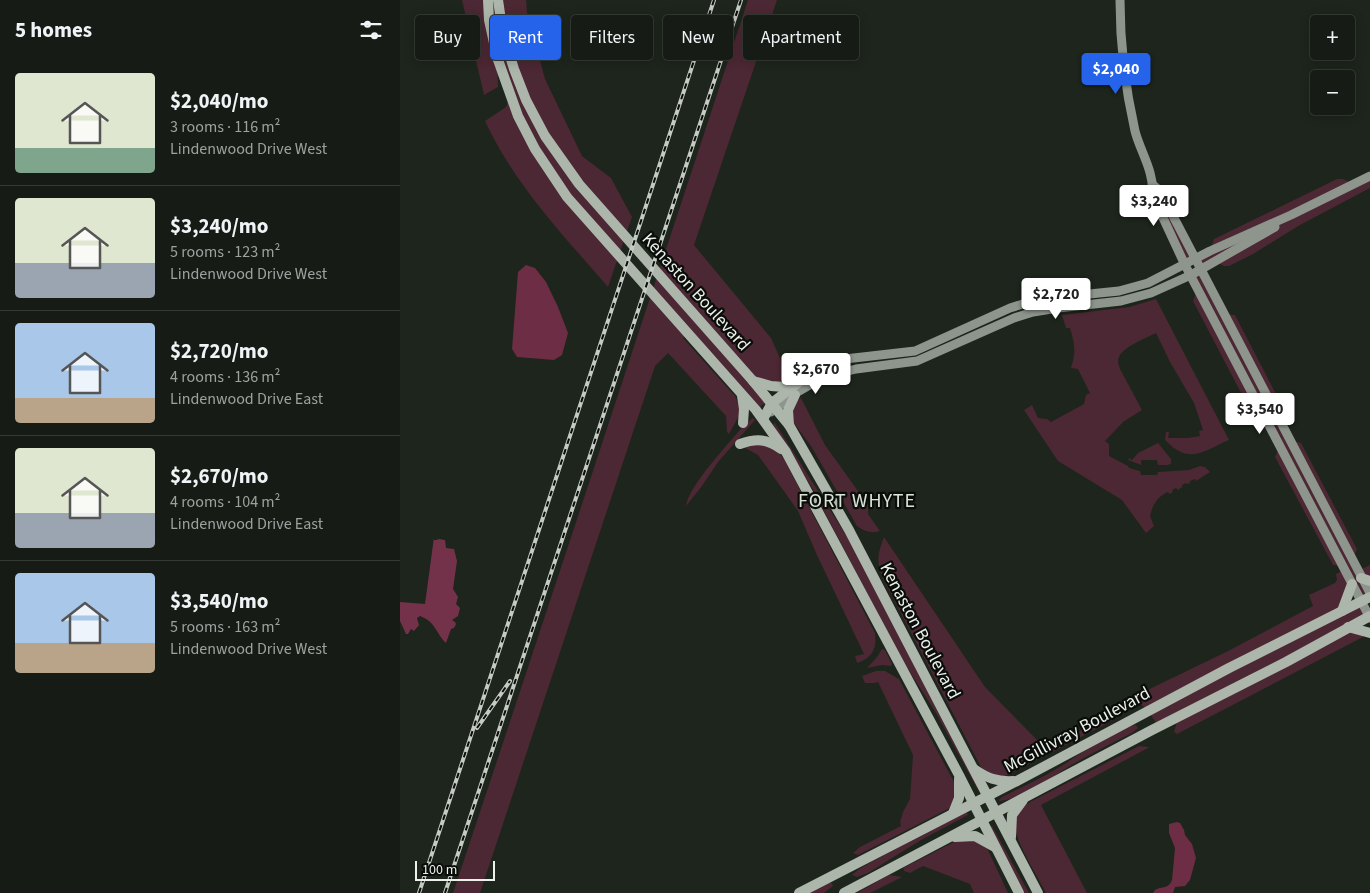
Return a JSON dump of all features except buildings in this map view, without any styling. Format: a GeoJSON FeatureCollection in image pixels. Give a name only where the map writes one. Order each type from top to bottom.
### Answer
{"type":"FeatureCollection","features":[{"type":"Feature","properties":{"kind":"main road","name":"Kenaston Boulevard"},"geometry":{"type":"LineString","coordinates":[[488,0],[489,20],[500,65],[518,116],[535,149],[567,197],[759,414],[786,452],[974,802],[1018,893]]}},
{"type":"Feature","properties":{"kind":"main road","name":"Kenaston Boulevard"},"geometry":{"type":"LineString","coordinates":[[498,0],[503,34],[514,69],[526,100],[546,136],[579,184],[753,381],[788,425],[849,530],[1038,893]]}},
{"type":"Feature","properties":{"kind":"main road"},"geometry":{"type":"LineString","coordinates":[[759,414],[813,371]]}},
{"type":"Feature","properties":{"kind":"main road"},"geometry":{"type":"LineString","coordinates":[[753,381],[784,387]]}},
{"type":"Feature","properties":{"kind":"main road"},"geometry":{"type":"LineString","coordinates":[[742,395],[743,423]]}},
{"type":"Feature","properties":{"kind":"main road"},"geometry":{"type":"LineString","coordinates":[[788,425],[788,410],[795,395]]}},
{"type":"Feature","properties":{"kind":"main road"},"geometry":{"type":"LineString","coordinates":[[740,444],[762,439],[768,440],[786,452]]}},
{"type":"Feature","properties":{"kind":"main road"},"geometry":{"type":"LineString","coordinates":[[1342,610],[1352,584]]}},
{"type":"Feature","properties":{"kind":"main road","name":"McGillivray Boulevard"},"geometry":{"type":"LineString","coordinates":[[799,893],[1367,597]]}},
{"type":"Feature","properties":{"kind":"main road","name":"McGillivray Boulevard"},"geometry":{"type":"LineString","coordinates":[[844,893],[1370,617]]}},
{"type":"Feature","properties":{"kind":"main road"},"geometry":{"type":"LineString","coordinates":[[1348,627],[1370,633]]}},
{"type":"Feature","properties":{"kind":"main road"},"geometry":{"type":"LineString","coordinates":[[974,769],[991,780],[1002,782],[1017,781]]}},
{"type":"Feature","properties":{"kind":"main road"},"geometry":{"type":"LineString","coordinates":[[953,813],[959,798],[959,775]]}},
{"type":"Feature","properties":{"kind":"main road"},"geometry":{"type":"LineString","coordinates":[[1011,841],[1012,816],[1024,798]]}},
{"type":"Feature","properties":{"kind":"main road"},"geometry":{"type":"LineString","coordinates":[[947,838],[975,836],[996,848]]}},
{"type":"Feature","properties":{"kind":"street"},"geometry":{"type":"LineString","coordinates":[[1120,0],[1120,45],[1128,101],[1137,138],[1153,185],[1152,194],[1190,275],[1352,584],[1367,597]]}},
{"type":"Feature","properties":{"kind":"street"},"geometry":{"type":"LineString","coordinates":[[772,404],[784,387],[826,364],[845,359],[915,351],[1020,305],[1050,298],[1102,293],[1148,283],[1370,176]]}},
{"type":"Feature","properties":{"kind":"street"},"geometry":{"type":"LineString","coordinates":[[1153,185],[1160,191],[1366,579],[1370,617]]}},
{"type":"Feature","properties":{"kind":"street"},"geometry":{"type":"LineString","coordinates":[[772,404],[795,395],[818,380],[836,374],[856,369],[918,361],[1027,314],[1051,309],[1121,301],[1151,293],[1190,275],[1279,224],[1291,215]]}},
{"type":"Feature","properties":{"kind":"shaded area"},"geometry":{"type":"Polygon","coordinates":[[[462,0],[526,0],[528,15],[490,15],[490,60],[497,60],[498,87],[484,95],[476,60],[480,60],[480,15],[465,15],[462,0]]]}},
{"type":"Feature","properties":{"kind":"shaded area"},"geometry":{"type":"Polygon","coordinates":[[[748,0],[777,0],[772,15],[743,15],[748,0]]]}},
{"type":"Feature","properties":{"kind":"shaded area"},"geometry":{"type":"Polygon","coordinates":[[[743,15],[743,60],[757,60],[694,245],[771,338],[792,382],[784,387],[754,382],[769,400],[756,410],[687,334],[683,338],[735,396],[740,409],[739,416],[729,434],[727,432],[726,416],[668,353],[655,366],[480,893],[453,893],[728,60],[733,60],[733,46],[743,15]]]}},
{"type":"Feature","properties":{"kind":"shaded area"},"geometry":{"type":"Polygon","coordinates":[[[497,60],[540,60],[545,79],[582,156],[611,178],[632,217],[608,287],[540,208],[510,166],[485,121],[506,107],[510,95],[497,60]]]}},
{"type":"Feature","properties":{"kind":"shaded area"},"geometry":{"type":"Polygon","coordinates":[[[1370,176],[1370,188],[1300,225],[1253,254],[1229,266],[1224,266],[1214,261],[1201,269],[1224,314],[1235,315],[1277,396],[1272,407],[1289,440],[1301,443],[1357,549],[1352,561],[1358,571],[1370,565],[1370,593],[1361,601],[1369,616],[1349,627],[1365,631],[1363,637],[1177,734],[1174,732],[1178,718],[1159,727],[1148,711],[1133,697],[1228,651],[1313,606],[1309,595],[1335,583],[1337,580],[1336,574],[1344,570],[1342,566],[1333,565],[1275,457],[1280,447],[1262,412],[1251,412],[1193,301],[1198,288],[1191,275],[1200,269],[1196,259],[1210,251],[1214,239],[1337,179],[1343,179],[1354,184],[1370,176]],[[1352,585],[1342,610],[1357,603],[1352,585]]]}},
{"type":"Feature","properties":{"kind":"shaded area"},"geometry":{"type":"Polygon","coordinates":[[[1153,185],[1196,259],[1185,265],[1153,185]]]}},
{"type":"Feature","properties":{"kind":"shaded area"},"geometry":{"type":"Polygon","coordinates":[[[526,265],[535,268],[546,282],[568,333],[562,355],[554,360],[517,357],[512,349],[518,272],[526,265]]]}},
{"type":"Feature","properties":{"kind":"shaded area"},"geometry":{"type":"Polygon","coordinates":[[[1156,299],[1229,440],[1196,454],[1181,452],[1174,448],[1165,440],[1166,432],[1169,432],[1168,438],[1188,438],[1200,436],[1199,431],[1203,430],[1194,403],[1170,362],[1156,333],[1135,343],[1121,353],[1118,360],[1120,369],[1142,410],[1123,422],[1105,441],[1109,444],[1109,456],[1129,468],[1140,471],[1141,475],[1157,475],[1158,472],[1189,470],[1200,466],[1205,467],[1210,472],[1196,481],[1195,479],[1190,481],[1190,483],[1182,485],[1178,490],[1176,488],[1172,490],[1173,492],[1170,494],[1168,492],[1164,494],[1158,499],[1150,516],[1154,526],[1146,533],[1122,500],[1058,461],[1024,410],[1032,405],[1038,418],[1047,419],[1051,422],[1084,404],[1086,395],[1090,393],[1078,369],[1071,368],[1074,357],[1074,344],[1070,328],[1066,328],[1062,315],[1129,307],[1156,299]]]}},
{"type":"Feature","properties":{"kind":"shaded area"},"geometry":{"type":"Polygon","coordinates":[[[801,398],[825,445],[868,505],[868,514],[880,531],[868,532],[857,526],[811,446],[793,422],[791,412],[793,412],[797,401],[801,398]]]}},
{"type":"Feature","properties":{"kind":"shaded area"},"geometry":{"type":"Polygon","coordinates":[[[753,418],[755,420],[718,462],[686,506],[694,487],[702,476],[745,424],[753,418]]]}},
{"type":"Feature","properties":{"kind":"shaded area"},"geometry":{"type":"Polygon","coordinates":[[[775,423],[851,543],[978,790],[936,713],[901,658],[812,488],[777,432],[773,424],[775,423]]]}},
{"type":"Feature","properties":{"kind":"shaded area"},"geometry":{"type":"Polygon","coordinates":[[[759,442],[777,450],[784,459],[875,633],[873,652],[862,661],[857,663],[855,656],[864,654],[798,511],[758,455],[745,448],[759,442]]]}},
{"type":"Feature","properties":{"kind":"shaded area"},"geometry":{"type":"Polygon","coordinates":[[[1158,443],[1171,459],[1171,464],[1158,465],[1157,460],[1141,460],[1141,465],[1128,460],[1129,458],[1132,460],[1138,453],[1158,443]]]}},
{"type":"Feature","properties":{"kind":"shaded area"},"geometry":{"type":"Polygon","coordinates":[[[434,537],[434,540],[445,540],[446,548],[454,549],[457,561],[453,589],[458,597],[456,604],[460,608],[458,616],[452,620],[456,624],[451,629],[446,643],[432,624],[425,618],[420,616],[417,618],[419,625],[414,631],[411,629],[408,634],[406,634],[400,621],[400,602],[425,604],[434,537]]]}},
{"type":"Feature","properties":{"kind":"shaded area"},"geometry":{"type":"Polygon","coordinates":[[[884,537],[985,687],[1045,748],[1119,712],[1114,719],[1010,774],[1001,777],[983,771],[882,577],[878,557],[884,537]]]}},
{"type":"Feature","properties":{"kind":"shaded area"},"geometry":{"type":"Polygon","coordinates":[[[882,649],[885,650],[892,664],[891,666],[882,665],[867,668],[877,657],[882,649]]]}},
{"type":"Feature","properties":{"kind":"shaded area"},"geometry":{"type":"Polygon","coordinates":[[[876,671],[885,671],[899,679],[954,782],[955,797],[948,809],[858,855],[853,853],[860,847],[901,826],[900,822],[903,812],[910,799],[913,755],[878,682],[865,683],[862,676],[876,671]]]}},
{"type":"Feature","properties":{"kind":"shaded area"},"geometry":{"type":"Polygon","coordinates":[[[1136,725],[1138,728],[1132,733],[1080,760],[1038,786],[1019,796],[999,800],[1058,768],[1106,737],[1136,725]]]}},
{"type":"Feature","properties":{"kind":"shaded area"},"geometry":{"type":"Polygon","coordinates":[[[1139,746],[1149,747],[1041,805],[1087,893],[1046,893],[1018,839],[1015,824],[1018,814],[1030,802],[1139,746]]]}},
{"type":"Feature","properties":{"kind":"shaded area"},"geometry":{"type":"Polygon","coordinates":[[[967,812],[968,815],[921,840],[868,873],[857,877],[852,875],[859,869],[923,833],[967,812]]]}},
{"type":"Feature","properties":{"kind":"shaded area"},"geometry":{"type":"Polygon","coordinates":[[[1180,823],[1185,835],[1192,844],[1196,858],[1190,880],[1185,886],[1175,887],[1173,893],[1153,893],[1155,890],[1171,883],[1175,848],[1169,833],[1169,824],[1180,823]]]}},
{"type":"Feature","properties":{"kind":"shaded area"},"geometry":{"type":"Polygon","coordinates":[[[992,826],[1029,893],[1023,893],[990,827],[992,826]]]}},
{"type":"Feature","properties":{"kind":"shaded area"},"geometry":{"type":"Polygon","coordinates":[[[968,838],[987,848],[1008,893],[974,893],[970,884],[923,866],[910,873],[904,871],[903,868],[958,840],[968,838]]]}},
{"type":"Feature","properties":{"kind":"shaded area"},"geometry":{"type":"Polygon","coordinates":[[[889,875],[902,877],[870,893],[857,893],[889,875]]]}},
{"type":"Feature","properties":{"kind":"shaded area"},"geometry":{"type":"Polygon","coordinates":[[[826,883],[832,883],[833,886],[824,893],[807,893],[826,883]]]}},
{"type":"Feature","properties":{"kind":"railway"},"geometry":{"type":"LineString","coordinates":[[419,893],[714,0]]}},
{"type":"Feature","properties":{"kind":"railway"},"geometry":{"type":"LineString","coordinates":[[445,893],[741,0]]}},
{"type":"Feature","properties":{"kind":"railway"},"geometry":{"type":"LineString","coordinates":[[477,728],[510,681]]}},
{"type":"Feature","properties":{"kind":"district","name":"FORT WHYTE"},"geometry":{"type":"Point","coordinates":[857,501]}}]}
